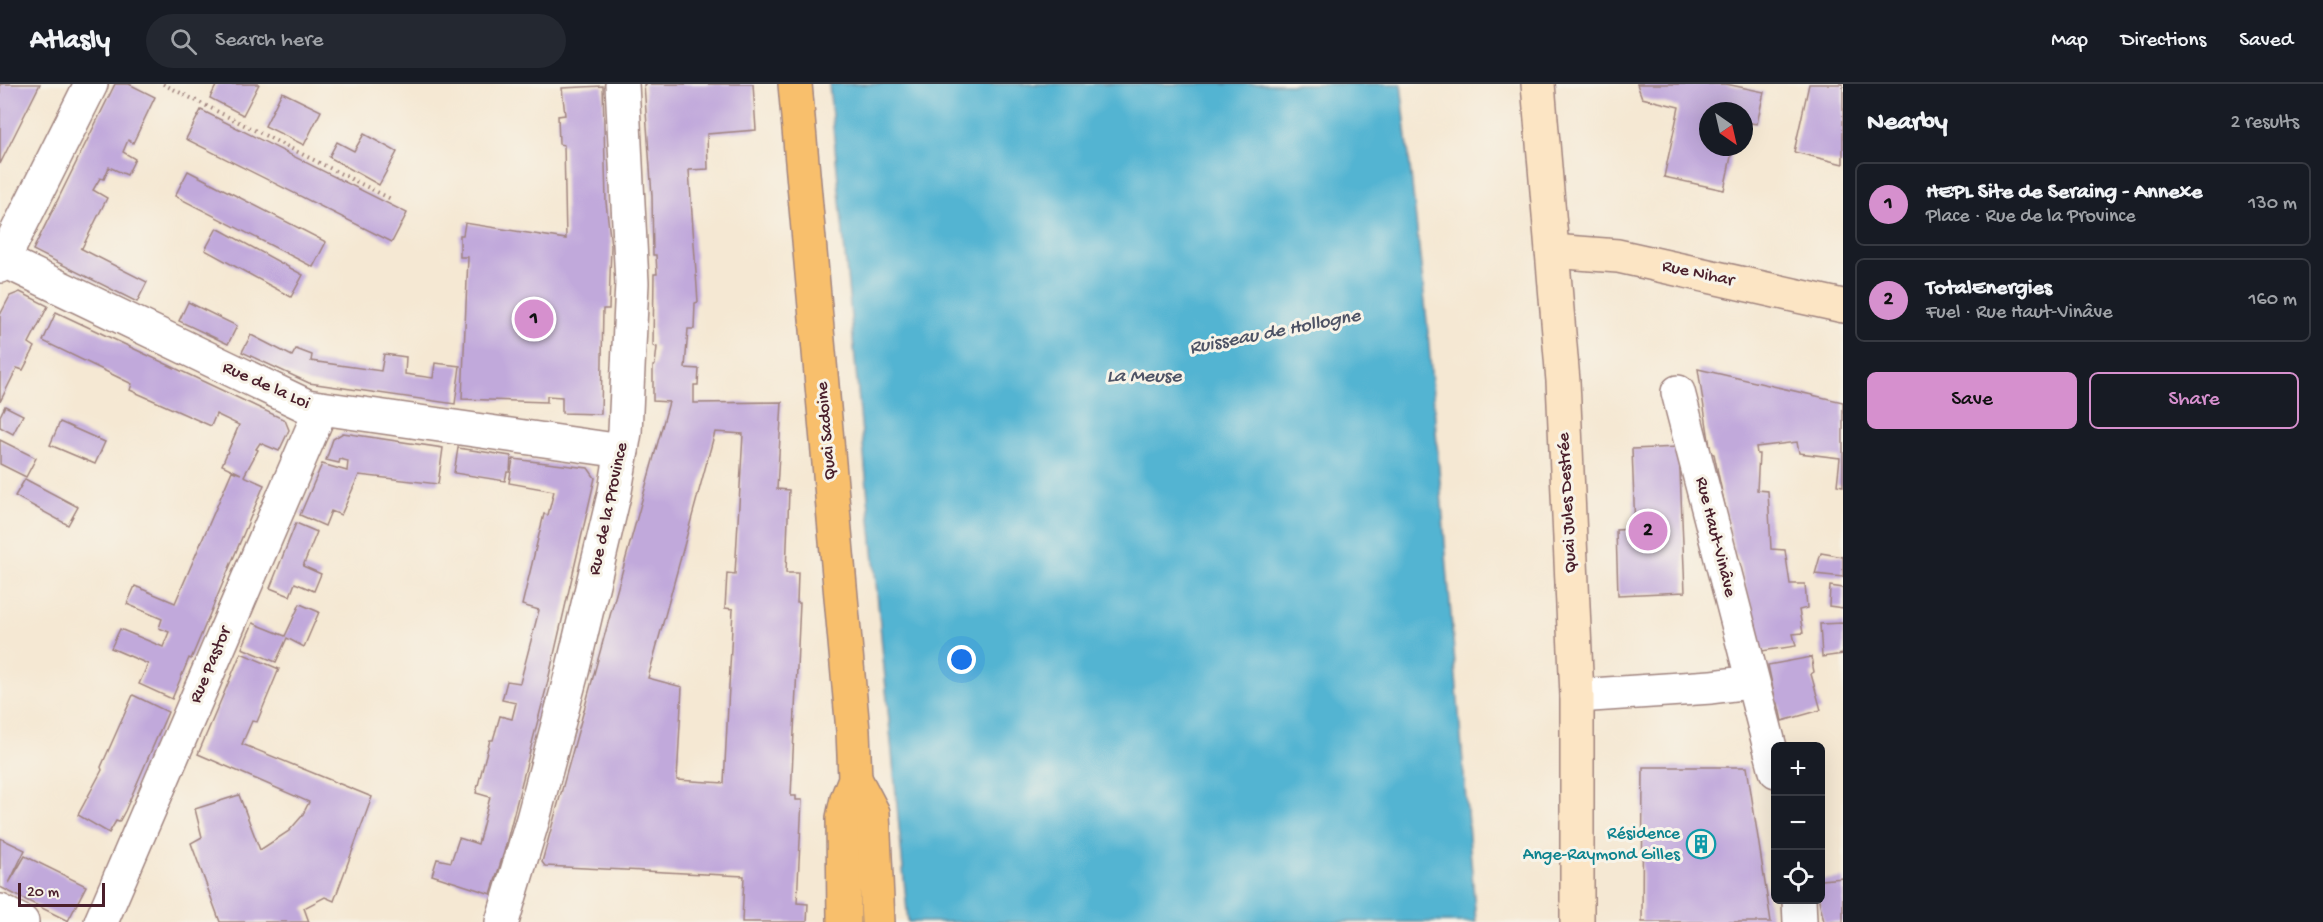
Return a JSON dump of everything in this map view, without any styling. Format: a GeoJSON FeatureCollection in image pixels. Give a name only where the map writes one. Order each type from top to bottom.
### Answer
{"type":"FeatureCollection","features":[{"type":"Feature","properties":{"kind":"main road","name":"Quai Sadoine"},"geometry":{"type":"LineString","coordinates":[[795,84],[844,619],[855,779],[873,813],[878,922]]}},
{"type":"Feature","properties":{"kind":"main road","name":"Quai Jules Destrée"},"geometry":{"type":"LineString","coordinates":[[1538,84],[1563,381],[1577,696],[1577,922]]}},
{"type":"Feature","properties":{"kind":"main road","name":"Rue Nihar"},"geometry":{"type":"LineString","coordinates":[[1552,251],[1618,256],[1843,306]]}},
{"type":"Feature","properties":{"kind":"main road","name":"Quai Sadoine"},"geometry":{"type":"LineString","coordinates":[[844,922],[843,818],[855,779]]}},
{"type":"Feature","properties":{"kind":"street"},"geometry":{"type":"LineString","coordinates":[[2,263],[91,84]]}},
{"type":"Feature","properties":{"kind":"street","name":"Rue de la Province"},"geometry":{"type":"LineString","coordinates":[[502,922],[533,819],[569,682],[615,491],[625,432],[632,284],[622,84]]}},
{"type":"Feature","properties":{"kind":"street","name":"Rue de la Loi"},"geometry":{"type":"LineString","coordinates":[[2,263],[294,402],[321,409],[622,451]]}},
{"type":"Feature","properties":{"kind":"street","name":"Rue Haut-Vinâve"},"geometry":{"type":"LineString","coordinates":[[1678,392],[1771,753]]}},
{"type":"Feature","properties":{"kind":"street","name":"Rue Pastor"},"geometry":{"type":"LineString","coordinates":[[101,922],[321,409]]}},
{"type":"Feature","properties":{"kind":"street"},"geometry":{"type":"LineString","coordinates":[[1577,696],[1751,682]]}},
{"type":"Feature","properties":{"kind":"street"},"geometry":{"type":"LineString","coordinates":[[1799,904],[1800,922]]}},
{"type":"Feature","properties":{"kind":"street"},"geometry":{"type":"LineString","coordinates":[[0,911],[22,922]]}},
{"type":"Feature","properties":{"kind":"path"},"geometry":{"type":"LineString","coordinates":[[163,84],[391,199]]}},
{"type":"Feature","properties":{"kind":"water","name":"La Meuse"},"geometry":{"type":"Polygon","coordinates":[[[829,84],[1401,84],[1427,321],[1476,922],[908,922],[829,84]]]}},
{"type":"Feature","properties":{"kind":"building"},"geometry":{"type":"Polygon","coordinates":[[[0,84],[40,84],[0,164],[0,84]]]}},
{"type":"Feature","properties":{"kind":"building"},"geometry":{"type":"Polygon","coordinates":[[[115,84],[129,84],[155,97],[133,143],[128,140],[123,152],[135,159],[127,175],[109,167],[104,179],[100,178],[93,190],[107,198],[80,248],[147,282],[137,302],[33,250],[115,84]]]}},
{"type":"Feature","properties":{"kind":"building"},"geometry":{"type":"Polygon","coordinates":[[[217,84],[259,84],[243,115],[210,98],[217,84]]]}},
{"type":"Feature","properties":{"kind":"building"},"geometry":{"type":"Polygon","coordinates":[[[644,84],[753,84],[756,130],[707,134],[708,169],[689,170],[698,302],[695,303],[694,329],[688,329],[685,368],[699,369],[698,385],[694,385],[694,403],[782,402],[777,489],[789,490],[786,573],[798,573],[797,603],[800,603],[791,796],[796,796],[796,800],[802,800],[797,903],[808,904],[807,922],[742,922],[744,876],[545,866],[542,862],[669,402],[653,401],[653,366],[657,347],[653,346],[654,274],[657,274],[656,255],[653,255],[652,196],[644,84]],[[715,432],[648,678],[682,687],[677,780],[724,783],[733,609],[725,608],[727,573],[735,574],[743,434],[715,432]]]}},
{"type":"Feature","properties":{"kind":"building"},"geometry":{"type":"Polygon","coordinates":[[[1637,84],[1726,84],[1764,92],[1757,124],[1753,123],[1753,102],[1699,102],[1699,156],[1731,156],[1724,190],[1664,177],[1679,107],[1642,98],[1637,84]]]}},
{"type":"Feature","properties":{"kind":"building"},"geometry":{"type":"Polygon","coordinates":[[[1809,84],[1843,84],[1843,164],[1794,152],[1809,84]]]}},
{"type":"Feature","properties":{"kind":"building"},"geometry":{"type":"Polygon","coordinates":[[[603,86],[606,202],[611,246],[609,309],[603,309],[601,414],[562,413],[562,397],[547,396],[547,402],[462,399],[468,257],[460,257],[460,235],[463,235],[465,223],[566,239],[564,145],[559,144],[558,116],[565,115],[562,88],[603,86]]]}},
{"type":"Feature","properties":{"kind":"building"},"geometry":{"type":"Polygon","coordinates":[[[282,92],[321,111],[304,145],[265,126],[282,92]]]}},
{"type":"Feature","properties":{"kind":"building"},"geometry":{"type":"Polygon","coordinates":[[[201,110],[407,213],[392,242],[186,139],[201,110]]]}},
{"type":"Feature","properties":{"kind":"building"},"geometry":{"type":"Polygon","coordinates":[[[364,134],[397,152],[379,185],[329,157],[337,142],[354,151],[364,134]]]}},
{"type":"Feature","properties":{"kind":"building"},"geometry":{"type":"Polygon","coordinates":[[[188,171],[326,242],[313,267],[175,196],[188,171]]]}},
{"type":"Feature","properties":{"kind":"building"},"geometry":{"type":"Polygon","coordinates":[[[217,228],[303,275],[291,297],[205,250],[217,228]]]}},
{"type":"Feature","properties":{"kind":"building"},"geometry":{"type":"Polygon","coordinates":[[[20,292],[48,306],[29,343],[35,347],[23,370],[17,368],[0,402],[0,315],[10,296],[20,292]]]}},
{"type":"Feature","properties":{"kind":"building"},"geometry":{"type":"Polygon","coordinates":[[[188,302],[237,326],[228,344],[179,321],[188,302]]]}},
{"type":"Feature","properties":{"kind":"building"},"geometry":{"type":"Polygon","coordinates":[[[56,312],[285,420],[289,430],[279,451],[260,443],[244,476],[264,485],[172,699],[139,684],[148,664],[111,648],[120,629],[163,647],[169,632],[159,628],[162,619],[127,604],[135,586],[175,603],[232,471],[241,474],[222,465],[239,425],[216,414],[211,426],[130,390],[132,384],[43,341],[56,312]]]}},
{"type":"Feature","properties":{"kind":"building"},"geometry":{"type":"Polygon","coordinates":[[[251,335],[292,356],[296,349],[312,355],[311,361],[381,371],[384,354],[406,357],[405,374],[433,378],[435,363],[460,366],[455,404],[309,383],[242,352],[251,335]]]}},
{"type":"Feature","properties":{"kind":"building"},"geometry":{"type":"Polygon","coordinates":[[[1698,369],[1843,402],[1843,486],[1837,485],[1840,458],[1799,453],[1797,442],[1756,447],[1757,454],[1759,454],[1757,490],[1768,491],[1771,549],[1785,550],[1790,584],[1805,584],[1807,608],[1799,610],[1803,633],[1793,634],[1796,646],[1762,651],[1737,554],[1735,554],[1714,454],[1711,453],[1698,369]]]}},
{"type":"Feature","properties":{"kind":"building"},"geometry":{"type":"Polygon","coordinates":[[[5,406],[23,415],[13,434],[0,427],[0,416],[5,406]]]}},
{"type":"Feature","properties":{"kind":"building"},"geometry":{"type":"Polygon","coordinates":[[[60,422],[105,442],[95,464],[50,445],[60,422]]]}},
{"type":"Feature","properties":{"kind":"building"},"geometry":{"type":"Polygon","coordinates":[[[343,433],[443,448],[438,484],[359,475],[341,515],[331,511],[325,526],[300,515],[322,464],[347,471],[348,461],[340,459],[339,463],[326,460],[333,439],[343,433]]]}},
{"type":"Feature","properties":{"kind":"building"},"geometry":{"type":"Polygon","coordinates":[[[0,440],[36,458],[26,477],[0,464],[0,440]]]}},
{"type":"Feature","properties":{"kind":"building"},"geometry":{"type":"Polygon","coordinates":[[[1679,447],[1685,592],[1618,595],[1616,530],[1635,529],[1632,449],[1679,447]]]}},
{"type":"Feature","properties":{"kind":"building"},"geometry":{"type":"Polygon","coordinates":[[[458,448],[511,456],[510,472],[507,472],[505,481],[454,473],[458,448]]]}},
{"type":"Feature","properties":{"kind":"building"},"geometry":{"type":"Polygon","coordinates":[[[513,459],[588,468],[595,478],[546,689],[491,894],[432,875],[437,859],[451,862],[459,838],[478,844],[490,797],[476,793],[483,766],[500,716],[512,719],[516,703],[502,700],[507,681],[520,683],[539,610],[522,605],[544,514],[548,515],[554,491],[509,483],[513,459]]]}},
{"type":"Feature","properties":{"kind":"building"},"geometry":{"type":"Polygon","coordinates":[[[25,479],[78,507],[68,525],[15,496],[25,479]]]}},
{"type":"Feature","properties":{"kind":"building"},"geometry":{"type":"Polygon","coordinates":[[[296,523],[317,532],[303,566],[321,574],[314,591],[295,583],[290,596],[270,588],[296,523]]]}},
{"type":"Feature","properties":{"kind":"building"},"geometry":{"type":"Polygon","coordinates":[[[1821,553],[1843,557],[1843,577],[1815,574],[1821,553]]]}},
{"type":"Feature","properties":{"kind":"building"},"geometry":{"type":"Polygon","coordinates":[[[1830,586],[1843,588],[1843,608],[1829,606],[1830,586]]]}},
{"type":"Feature","properties":{"kind":"building"},"geometry":{"type":"Polygon","coordinates":[[[300,604],[319,612],[304,647],[287,638],[276,662],[242,648],[253,623],[285,636],[300,604]]]}},
{"type":"Feature","properties":{"kind":"building"},"geometry":{"type":"Polygon","coordinates":[[[1843,623],[1843,654],[1822,657],[1820,624],[1843,623]]]}},
{"type":"Feature","properties":{"kind":"building"},"geometry":{"type":"Polygon","coordinates":[[[241,653],[279,669],[257,722],[252,721],[242,744],[372,797],[334,901],[325,897],[304,908],[309,922],[220,922],[191,843],[202,837],[195,809],[239,795],[260,850],[289,831],[302,816],[309,802],[198,754],[241,653]]]}},
{"type":"Feature","properties":{"kind":"building"},"geometry":{"type":"Polygon","coordinates":[[[1811,657],[1814,672],[1811,674],[1821,710],[1782,721],[1768,665],[1811,657]]]}},
{"type":"Feature","properties":{"kind":"building"},"geometry":{"type":"Polygon","coordinates":[[[133,695],[168,712],[125,811],[109,833],[78,815],[102,770],[101,767],[133,695]]]}},
{"type":"Feature","properties":{"kind":"building","name":"Résidence Ange-Raymond Gilles"},"geometry":{"type":"Polygon","coordinates":[[[1643,767],[1747,767],[1771,922],[1642,922],[1643,767]]]}},
{"type":"Feature","properties":{"kind":"building"},"geometry":{"type":"Polygon","coordinates":[[[0,838],[25,850],[9,883],[25,856],[86,886],[68,921],[0,887],[0,838]]]}},
{"type":"Feature","properties":{"kind":"building"},"geometry":{"type":"Polygon","coordinates":[[[1843,878],[1843,922],[1824,922],[1820,904],[1825,904],[1825,880],[1843,878]]]}},
{"type":"Feature","properties":{"kind":"place","name":"HEPL Site de Seraing - Annexe"},"geometry":{"type":"Point","coordinates":[534,319]}},
{"type":"Feature","properties":{"kind":"place","name":"TotalEnergies"},"geometry":{"type":"Point","coordinates":[1648,531]}},
{"type":"Feature","properties":{"kind":"place","name":"Résidence Ange-Raymond Gilles"},"geometry":{"type":"Point","coordinates":[1701,844]}},
{"type":"Feature","properties":{"kind":"water label","name":"Ruisseau de Hollogne"},"geometry":{"type":"Point","coordinates":[1275,333]}}]}
